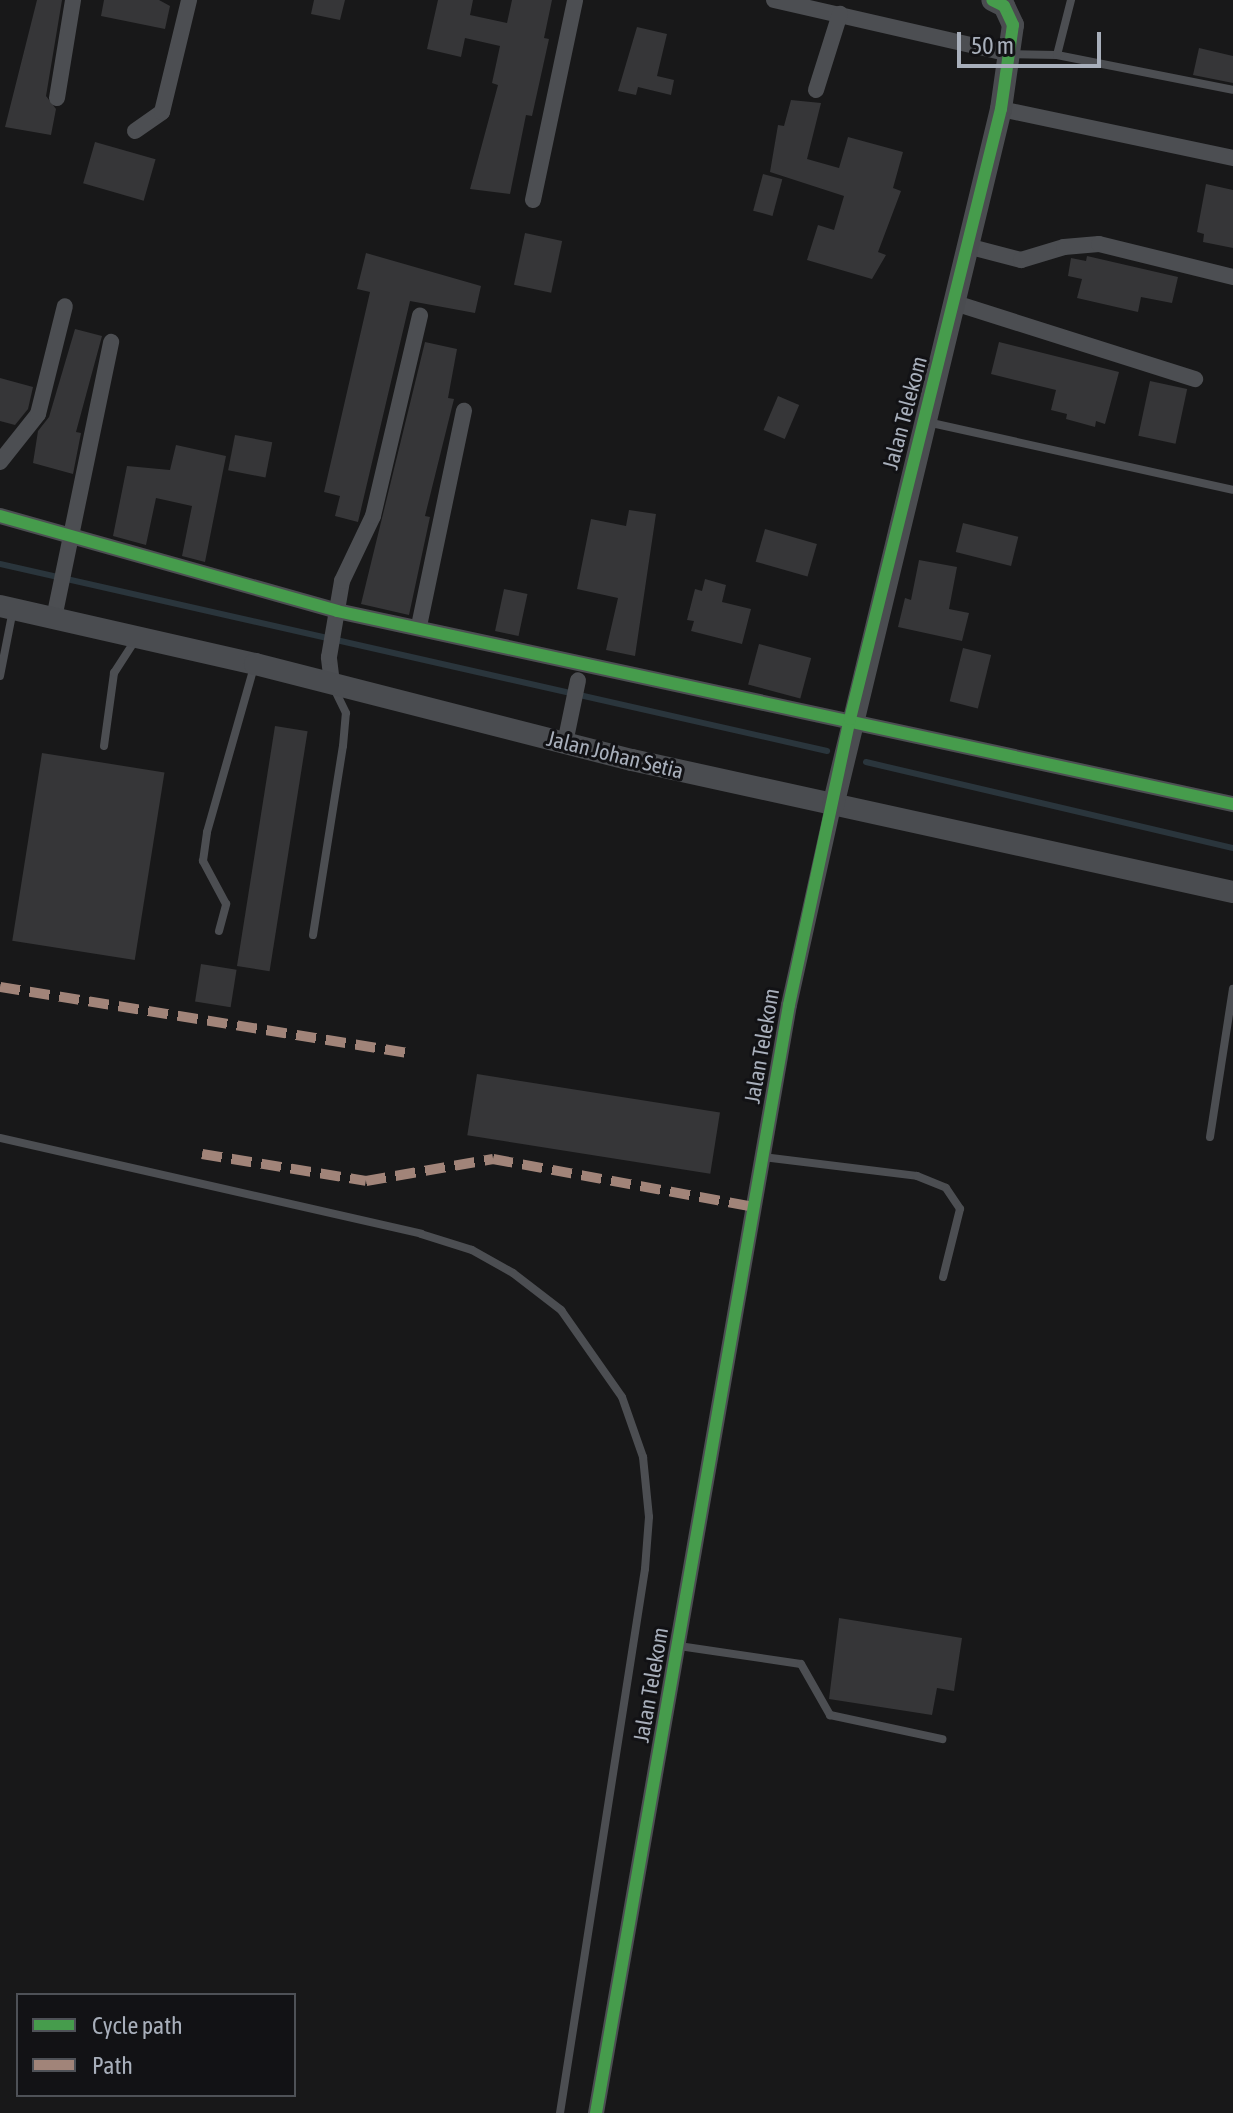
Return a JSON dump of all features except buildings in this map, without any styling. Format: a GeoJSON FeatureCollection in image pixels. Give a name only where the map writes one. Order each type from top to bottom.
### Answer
{"type":"FeatureCollection","features":[{"type":"Feature","properties":{"kind":"main road","name":"Jalan Telekom"},"geometry":{"type":"LineString","coordinates":[[833,806],[850,719],[922,421],[971,247],[1001,109],[1013,25],[1001,2]]}},
{"type":"Feature","properties":{"kind":"main road","name":"Jalan Johan Setia"},"geometry":{"type":"LineString","coordinates":[[7,608],[567,735],[833,806],[1233,892]]}},
{"type":"Feature","properties":{"kind":"street"},"geometry":{"type":"LineString","coordinates":[[57,98],[73,0]]}},
{"type":"Feature","properties":{"kind":"street"},"geometry":{"type":"LineString","coordinates":[[135,131],[162,112],[189,0]]}},
{"type":"Feature","properties":{"kind":"street"},"geometry":{"type":"LineString","coordinates":[[533,200],[575,0]]}},
{"type":"Feature","properties":{"kind":"street"},"geometry":{"type":"LineString","coordinates":[[774,0],[1009,54]]}},
{"type":"Feature","properties":{"kind":"street"},"geometry":{"type":"LineString","coordinates":[[816,90],[840,14]]}},
{"type":"Feature","properties":{"kind":"street"},"geometry":{"type":"LineString","coordinates":[[1001,109],[1233,158]]}},
{"type":"Feature","properties":{"kind":"street"},"geometry":{"type":"LineString","coordinates":[[971,247],[1021,260],[1064,247],[1099,244],[1233,277]]}},
{"type":"Feature","properties":{"kind":"street"},"geometry":{"type":"LineString","coordinates":[[955,303],[1195,379]]}},
{"type":"Feature","properties":{"kind":"street"},"geometry":{"type":"LineString","coordinates":[[0,462],[38,414],[65,306]]}},
{"type":"Feature","properties":{"kind":"street"},"geometry":{"type":"LineString","coordinates":[[332,683],[329,657],[347,560],[373,516],[420,315]]}},
{"type":"Feature","properties":{"kind":"street"},"geometry":{"type":"LineString","coordinates":[[54,618],[111,342]]}},
{"type":"Feature","properties":{"kind":"street"},"geometry":{"type":"LineString","coordinates":[[419,626],[464,411]]}},
{"type":"Feature","properties":{"kind":"street"},"geometry":{"type":"LineString","coordinates":[[0,516],[336,618],[419,626],[581,666],[850,719],[1233,804]]}},
{"type":"Feature","properties":{"kind":"street"},"geometry":{"type":"LineString","coordinates":[[567,735],[578,680]]}},
{"type":"Feature","properties":{"kind":"street","name":"Jalan Telekom"},"geometry":{"type":"LineString","coordinates":[[596,2113],[789,1005],[833,806]]}},
{"type":"Feature","properties":{"kind":"lane"},"geometry":{"type":"LineString","coordinates":[[1057,55],[1071,0]]}},
{"type":"Feature","properties":{"kind":"lane"},"geometry":{"type":"LineString","coordinates":[[1009,54],[1057,55],[1233,90]]}},
{"type":"Feature","properties":{"kind":"lane"},"geometry":{"type":"LineString","coordinates":[[922,421],[1233,490]]}},
{"type":"Feature","properties":{"kind":"lane"},"geometry":{"type":"LineString","coordinates":[[0,676],[7,608]]}},
{"type":"Feature","properties":{"kind":"lane"},"geometry":{"type":"LineString","coordinates":[[104,746],[114,673],[136,638]]}},
{"type":"Feature","properties":{"kind":"lane"},"geometry":{"type":"LineString","coordinates":[[219,931],[226,904],[203,861],[207,832],[255,664]]}},
{"type":"Feature","properties":{"kind":"lane"},"geometry":{"type":"LineString","coordinates":[[313,935],[346,713],[332,683]]}},
{"type":"Feature","properties":{"kind":"lane"},"geometry":{"type":"LineString","coordinates":[[1210,1137],[1233,989]]}},
{"type":"Feature","properties":{"kind":"lane"},"geometry":{"type":"LineString","coordinates":[[0,1138],[421,1234],[472,1250],[513,1273],[561,1310],[622,1397],[643,1457],[649,1517],[645,1569],[560,2113]]}},
{"type":"Feature","properties":{"kind":"lane"},"geometry":{"type":"LineString","coordinates":[[763,1157],[917,1176],[946,1188],[960,1209],[943,1277]]}},
{"type":"Feature","properties":{"kind":"lane"},"geometry":{"type":"LineString","coordinates":[[679,1646],[801,1664],[830,1715],[942,1739]]}},
{"type":"Feature","properties":{"kind":"waterway"},"geometry":{"type":"LineString","coordinates":[[0,564],[827,751]]}},
{"type":"Feature","properties":{"kind":"waterway"},"geometry":{"type":"LineString","coordinates":[[866,762],[1233,848]]}},
{"type":"Feature","properties":{"kind":"marked path"},"geometry":{"type":"LineString","coordinates":[[0,987],[408,1053]]}},
{"type":"Feature","properties":{"kind":"marked path"},"geometry":{"type":"LineString","coordinates":[[202,1154],[366,1181],[493,1159],[754,1207]]}},
{"type":"Feature","properties":{"kind":"cycle path"},"geometry":{"type":"LineString","coordinates":[[596,2113],[789,1005],[850,719],[1001,109],[1013,25],[1004,6],[992,0]]}},
{"type":"Feature","properties":{"kind":"cycle path"},"geometry":{"type":"LineString","coordinates":[[0,516],[337,611],[1233,804]]}}]}
